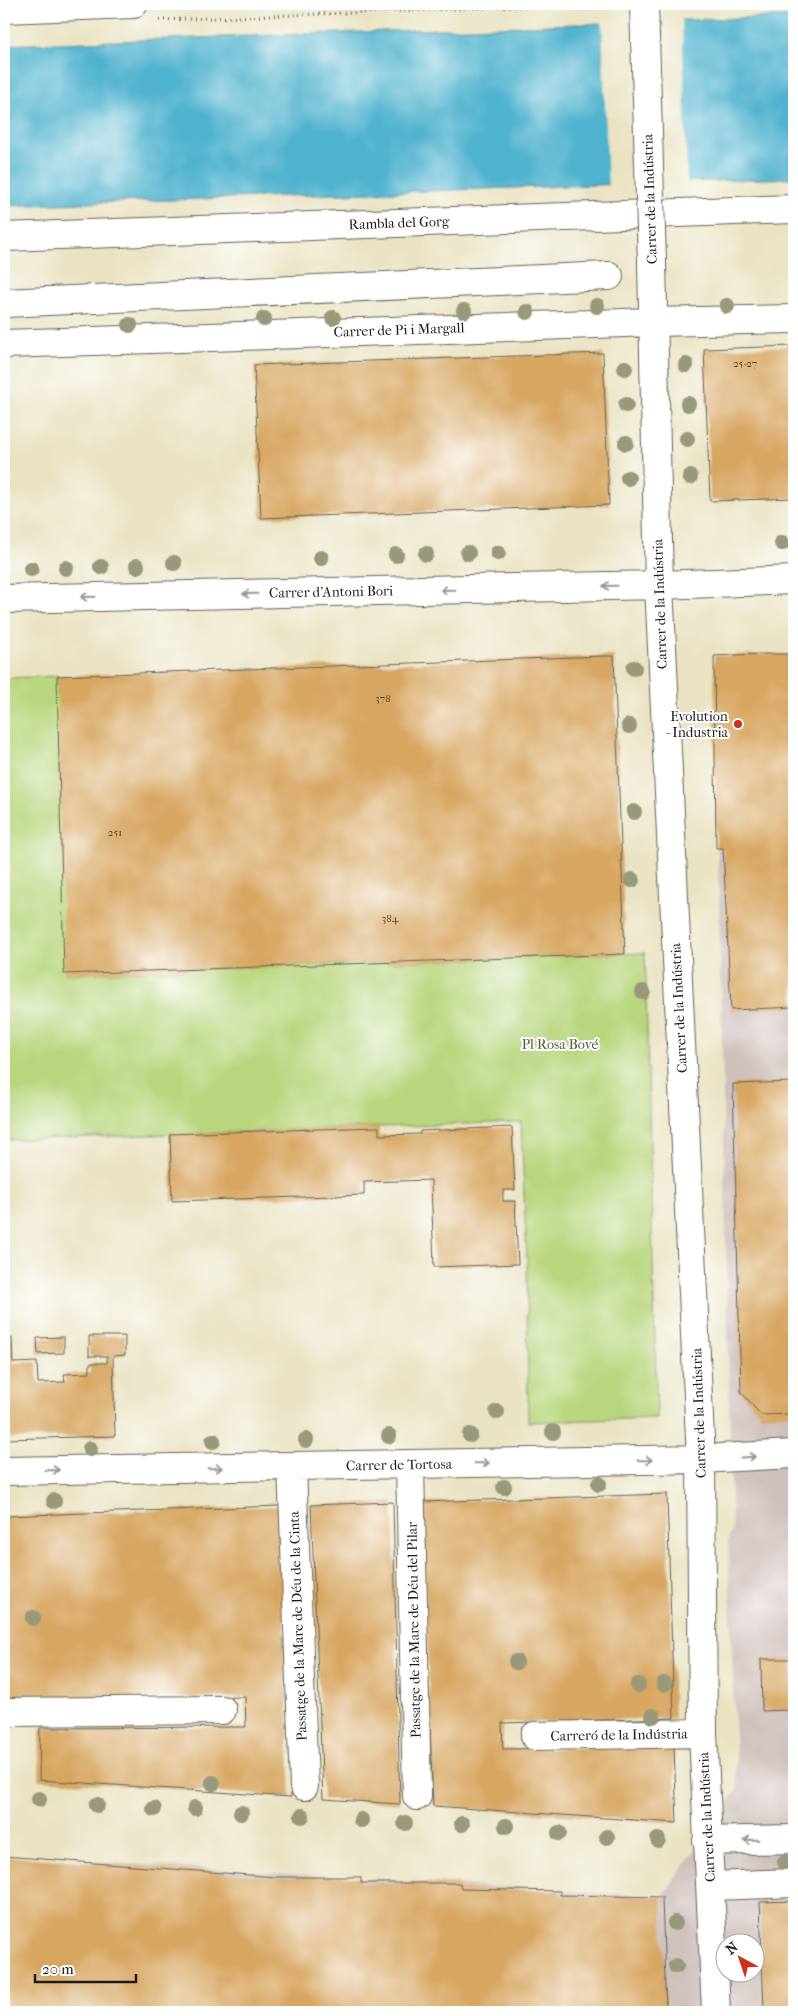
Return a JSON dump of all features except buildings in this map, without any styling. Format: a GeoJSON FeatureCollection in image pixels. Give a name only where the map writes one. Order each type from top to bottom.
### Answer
{"type":"FeatureCollection","features":[{"type":"Feature","properties":{"kind":"street","name":"Carrer de la Indústria"},"geometry":{"type":"LineString","coordinates":[[644,4],[659,586],[701,1459],[703,1733],[716,2012]]}},
{"type":"Feature","properties":{"kind":"street"},"geometry":{"type":"LineString","coordinates":[[4,9],[143,12]]}},
{"type":"Feature","properties":{"kind":"street","name":"Rambla del Gorg"},"geometry":{"type":"LineString","coordinates":[[4,237],[794,209]]}},
{"type":"Feature","properties":{"kind":"street"},"geometry":{"type":"LineString","coordinates":[[4,303],[609,276]]}},
{"type":"Feature","properties":{"kind":"street","name":"Carrer de Pi i Margall"},"geometry":{"type":"LineString","coordinates":[[4,344],[794,319]]}},
{"type":"Feature","properties":{"kind":"street","name":"Carrer d'Antoni Bori"},"geometry":{"type":"LineString","coordinates":[[4,599],[659,586],[794,580]]}},
{"type":"Feature","properties":{"kind":"street","name":"Carrer de Tortosa"},"geometry":{"type":"LineString","coordinates":[[4,1471],[701,1459],[794,1454]]}},
{"type":"Feature","properties":{"kind":"street","name":"Passatge de la Mare de Déu del Pilar"},"geometry":{"type":"LineString","coordinates":[[410,1464],[417,1796]]}},
{"type":"Feature","properties":{"kind":"street","name":"Passatge de la Mare de Déu de la Cinta"},"geometry":{"type":"LineString","coordinates":[[292,1467],[304,1786]]}},
{"type":"Feature","properties":{"kind":"street"},"geometry":{"type":"LineString","coordinates":[[4,1712],[222,1710]]}},
{"type":"Feature","properties":{"kind":"street","name":"Carreró de la Indústria"},"geometry":{"type":"LineString","coordinates":[[535,1736],[703,1733]]}},
{"type":"Feature","properties":{"kind":"street"},"geometry":{"type":"LineString","coordinates":[[707,1841],[794,1839]]}},
{"type":"Feature","properties":{"kind":"street"},"geometry":{"type":"LineString","coordinates":[[711,1886],[794,1883]]}},
{"type":"Feature","properties":{"kind":"path"},"geometry":{"type":"LineString","coordinates":[[143,12],[591,4]]}},
{"type":"Feature","properties":{"kind":"shaded area"},"geometry":{"type":"Polygon","coordinates":[[[794,654],[794,2012],[4,2012],[4,1856],[662,1897],[737,1790],[728,1539],[732,1531],[714,656],[794,654]]]}},
{"type":"Feature","properties":{"kind":"green space","name":"Pl Rosa Bové"},"geometry":{"type":"Polygon","coordinates":[[[57,676],[62,772],[65,974],[645,953],[657,1418],[528,1422],[527,1264],[521,1122],[4,1140],[4,678],[57,676]]]}},
{"type":"Feature","properties":{"kind":"water"},"geometry":{"type":"Polygon","coordinates":[[[794,16],[794,178],[4,206],[4,45],[794,16]]]}},
{"type":"Feature","properties":{"kind":"pier"},"geometry":{"type":"Polygon","coordinates":[[[682,18],[687,184],[608,187],[602,21],[682,18]]]}},
{"type":"Feature","properties":{"kind":"place","name":"Evolution - Industria"},"geometry":{"type":"Point","coordinates":[738,724]}}]}
